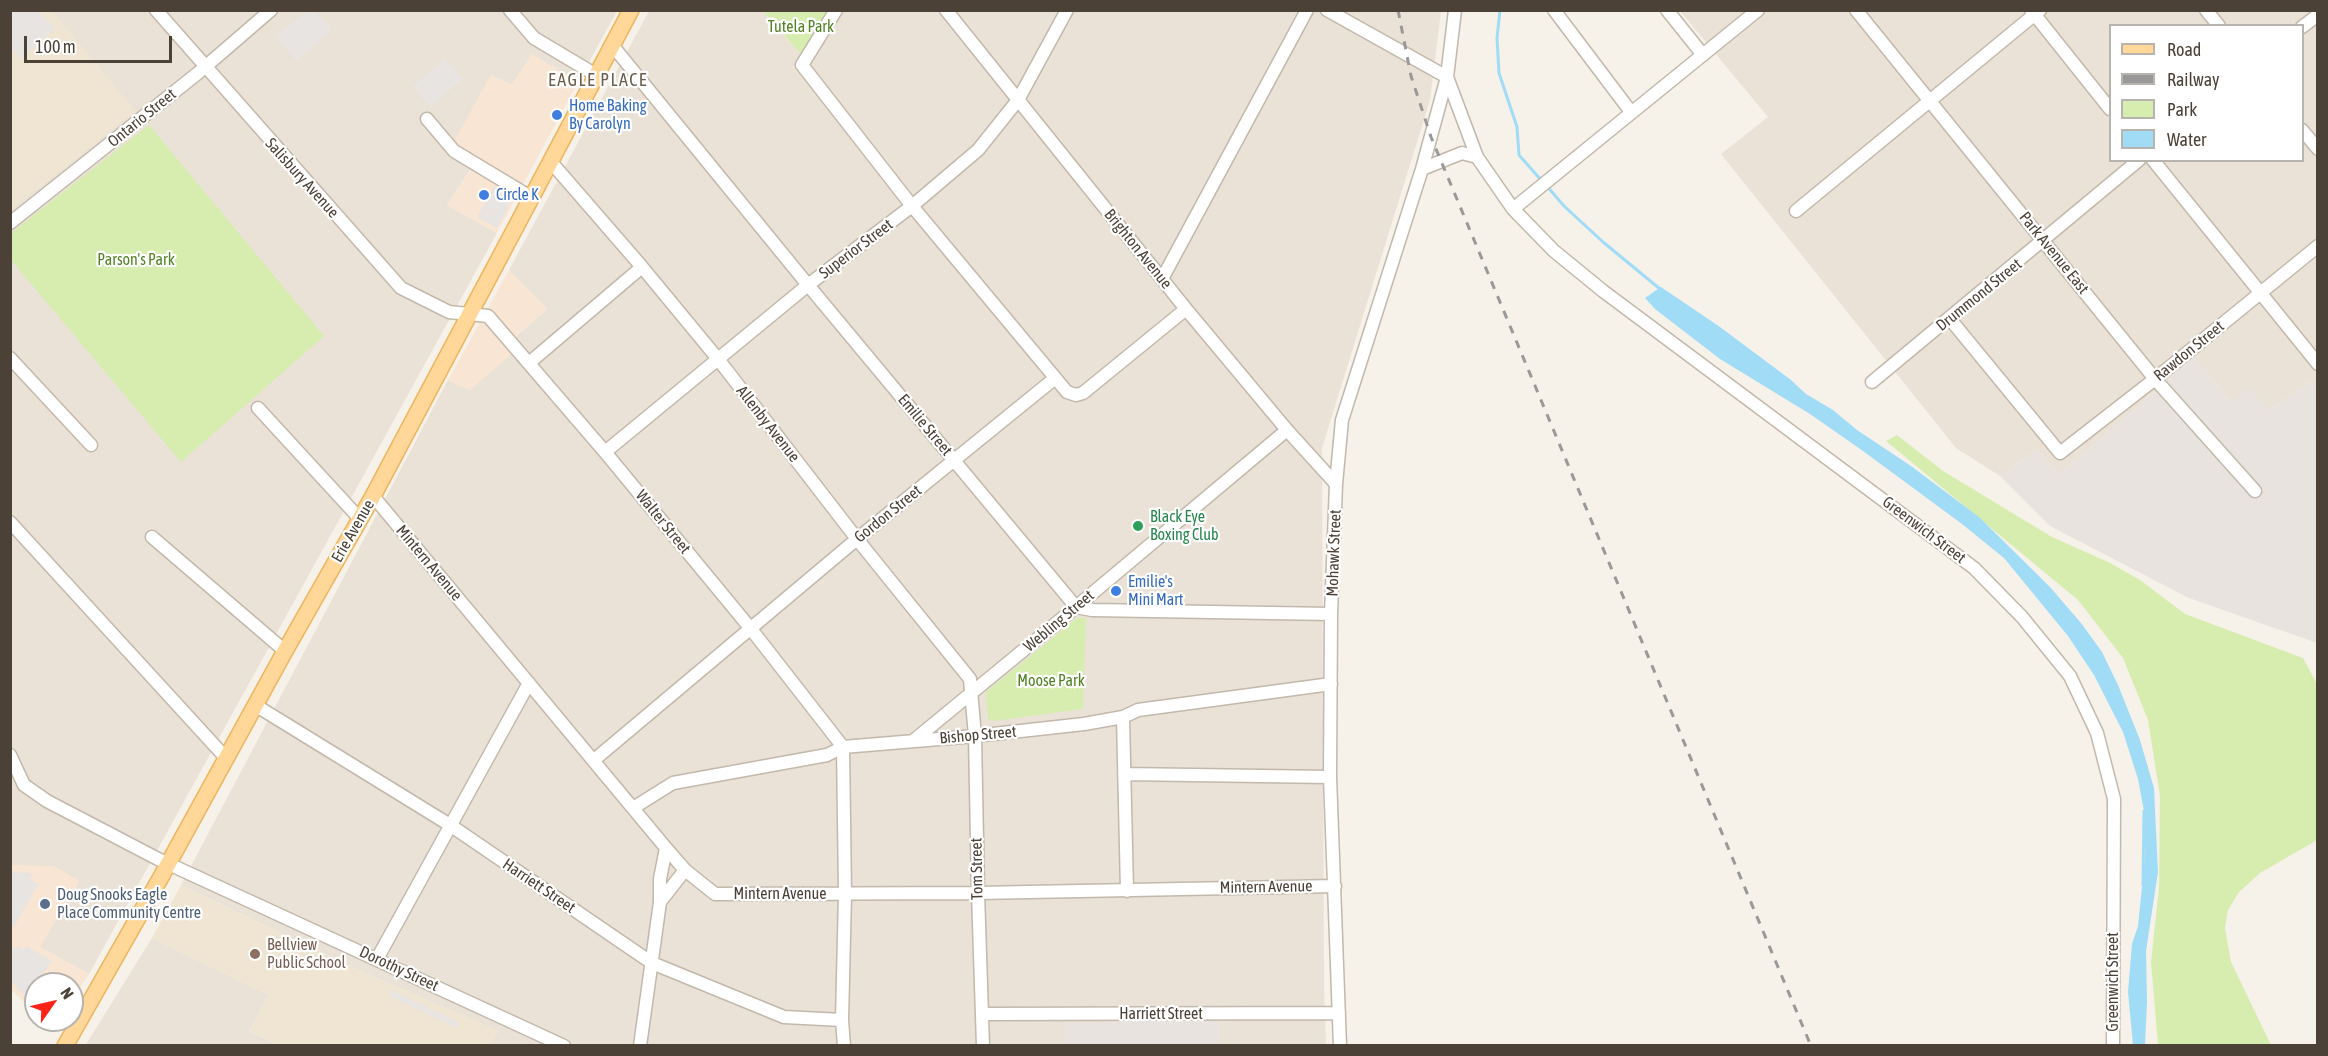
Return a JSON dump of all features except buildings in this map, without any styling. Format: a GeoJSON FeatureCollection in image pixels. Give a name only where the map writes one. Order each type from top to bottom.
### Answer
{"type":"FeatureCollection","features":[{"type":"Feature","properties":{"kind":"main road","name":"Erie Avenue"},"geometry":{"type":"LineString","coordinates":[[65,1046],[373,496],[631,10]]}},
{"type":"Feature","properties":{"kind":"street","name":"Salisbury Avenue"},"geometry":{"type":"LineString","coordinates":[[156,10],[204,68],[400,288],[449,312],[470,313]]}},
{"type":"Feature","properties":{"kind":"street","name":"Ontario Street"},"geometry":{"type":"LineString","coordinates":[[10,223],[204,68],[271,10]]}},
{"type":"Feature","properties":{"kind":"street"},"geometry":{"type":"LineString","coordinates":[[510,10],[534,38],[596,75]]}},
{"type":"Feature","properties":{"kind":"street"},"geometry":{"type":"LineString","coordinates":[[836,10],[802,66],[912,206],[1054,379],[1071,394],[1083,393],[1186,309]]}},
{"type":"Feature","properties":{"kind":"street","name":"Brighton Avenue"},"geometry":{"type":"LineString","coordinates":[[946,10],[1186,309],[1287,430],[1336,484]]}},
{"type":"Feature","properties":{"kind":"street","name":"Superior Street"},"geometry":{"type":"LineString","coordinates":[[605,452],[808,285],[912,206],[978,150],[1018,100],[1067,10]]}},
{"type":"Feature","properties":{"kind":"street"},"geometry":{"type":"LineString","coordinates":[[1162,279],[1307,10]]}},
{"type":"Feature","properties":{"kind":"street"},"geometry":{"type":"LineString","coordinates":[[1327,10],[1348,16],[1447,77]]}},
{"type":"Feature","properties":{"kind":"street","name":"Greenwich Street"},"geometry":{"type":"LineString","coordinates":[[1455,10],[1447,77],[1478,157],[1554,251],[1603,291],[1974,568],[2022,617],[2070,676],[2097,733],[2114,799],[2113,1046]]}},
{"type":"Feature","properties":{"kind":"street"},"geometry":{"type":"LineString","coordinates":[[1554,10],[1631,111]]}},
{"type":"Feature","properties":{"kind":"street"},"geometry":{"type":"LineString","coordinates":[[1667,10],[1703,55]]}},
{"type":"Feature","properties":{"kind":"street"},"geometry":{"type":"LineString","coordinates":[[1517,206],[1758,10]]}},
{"type":"Feature","properties":{"kind":"street","name":"Park Avenue East"},"geometry":{"type":"LineString","coordinates":[[1856,10],[2155,379],[2255,491]]}},
{"type":"Feature","properties":{"kind":"street"},"geometry":{"type":"LineString","coordinates":[[2206,10],[2216,24]]}},
{"type":"Feature","properties":{"kind":"street"},"geometry":{"type":"LineString","coordinates":[[1796,211],[1932,101],[2035,12],[2109,108]]}},
{"type":"Feature","properties":{"kind":"street"},"geometry":{"type":"LineString","coordinates":[[2304,26],[2318,15]]}},
{"type":"Feature","properties":{"kind":"street","name":"Emilie Street"},"geometry":{"type":"LineString","coordinates":[[612,45],[808,285],[1077,607]]}},
{"type":"Feature","properties":{"kind":"street","name":"Mohawk Street"},"geometry":{"type":"LineString","coordinates":[[1340,1046],[1330,777],[1331,614],[1336,484],[1342,420],[1422,169],[1447,77]]}},
{"type":"Feature","properties":{"kind":"street"},"geometry":{"type":"LineString","coordinates":[[427,119],[454,151],[532,198]]}},
{"type":"Feature","properties":{"kind":"street"},"geometry":{"type":"LineString","coordinates":[[2304,132],[2318,148]]}},
{"type":"Feature","properties":{"kind":"street"},"geometry":{"type":"LineString","coordinates":[[1422,169],[1462,153],[1478,157]]}},
{"type":"Feature","properties":{"kind":"street","name":"Allenby Avenue"},"geometry":{"type":"LineString","coordinates":[[551,162],[718,359],[857,539],[970,679],[972,693]]}},
{"type":"Feature","properties":{"kind":"street","name":"Drummond Street"},"geometry":{"type":"LineString","coordinates":[[1872,382],[2137,162]]}},
{"type":"Feature","properties":{"kind":"street"},"geometry":{"type":"LineString","coordinates":[[2155,162],[2318,364]]}},
{"type":"Feature","properties":{"kind":"street","name":"Rawdon Street"},"geometry":{"type":"LineString","coordinates":[[1950,319],[2060,453],[2318,246]]}},
{"type":"Feature","properties":{"kind":"street"},"geometry":{"type":"LineString","coordinates":[[529,363],[642,267]]}},
{"type":"Feature","properties":{"kind":"street","name":"Walter Street"},"geometry":{"type":"LineString","coordinates":[[470,313],[488,316],[529,363],[751,629],[843,747]]}},
{"type":"Feature","properties":{"kind":"street"},"geometry":{"type":"LineString","coordinates":[[10,358],[91,445]]}},
{"type":"Feature","properties":{"kind":"street","name":"Gordon Street"},"geometry":{"type":"LineString","coordinates":[[594,760],[857,539],[1054,379]]}},
{"type":"Feature","properties":{"kind":"street"},"geometry":{"type":"LineString","coordinates":[[258,408],[360,519]]}},
{"type":"Feature","properties":{"kind":"street","name":"Webling Street"},"geometry":{"type":"LineString","coordinates":[[913,741],[1077,607],[1287,430]]}},
{"type":"Feature","properties":{"kind":"street","name":"Mintern Avenue"},"geometry":{"type":"LineString","coordinates":[[373,496],[666,848],[685,870],[715,894],[978,893],[1335,886]]}},
{"type":"Feature","properties":{"kind":"street"},"geometry":{"type":"LineString","coordinates":[[12,528],[226,758]]}},
{"type":"Feature","properties":{"kind":"street"},"geometry":{"type":"LineString","coordinates":[[152,537],[285,651]]}},
{"type":"Feature","properties":{"kind":"street"},"geometry":{"type":"LineString","coordinates":[[1077,607],[1092,610],[1331,614]]}},
{"type":"Feature","properties":{"kind":"street"},"geometry":{"type":"LineString","coordinates":[[377,959],[529,683]]}},
{"type":"Feature","properties":{"kind":"street","name":"Bishop Street"},"geometry":{"type":"LineString","coordinates":[[633,808],[673,783],[827,755],[843,747],[1084,724],[1123,717],[1138,710],[1331,684]]}},
{"type":"Feature","properties":{"kind":"street","name":"Tom Street"},"geometry":{"type":"LineString","coordinates":[[972,693],[983,1046]]}},
{"type":"Feature","properties":{"kind":"street","name":"Harriett Street"},"geometry":{"type":"LineString","coordinates":[[255,705],[450,825],[652,963],[784,1017],[842,1020]]}},
{"type":"Feature","properties":{"kind":"street"},"geometry":{"type":"LineString","coordinates":[[1123,717],[1127,891]]}},
{"type":"Feature","properties":{"kind":"street"},"geometry":{"type":"LineString","coordinates":[[843,747],[845,894],[842,1020],[844,1046]]}},
{"type":"Feature","properties":{"kind":"street","name":"Dorothy Street"},"geometry":{"type":"LineString","coordinates":[[10,755],[24,784],[47,801],[168,864],[564,1046]]}},
{"type":"Feature","properties":{"kind":"street"},"geometry":{"type":"LineString","coordinates":[[1124,774],[1330,777]]}},
{"type":"Feature","properties":{"kind":"street"},"geometry":{"type":"LineString","coordinates":[[640,1046],[660,902],[660,879],[666,848]]}},
{"type":"Feature","properties":{"kind":"street"},"geometry":{"type":"LineString","coordinates":[[660,902],[685,870]]}},
{"type":"Feature","properties":{"kind":"street","name":"Harriett Street"},"geometry":{"type":"LineString","coordinates":[[983,1014],[1339,1013]]}},
{"type":"Feature","properties":{"kind":"shaded area"},"geometry":{"type":"Polygon","coordinates":[[[11,10],[39,11],[55,28],[21,59],[11,47],[11,10]]]}},
{"type":"Feature","properties":{"kind":"shaded area"},"geometry":{"type":"Polygon","coordinates":[[[307,10],[315,11],[332,30],[296,61],[276,37],[307,10]]]}},
{"type":"Feature","properties":{"kind":"shaded area"},"geometry":{"type":"Polygon","coordinates":[[[11,11],[617,11],[578,82],[532,55],[512,85],[491,75],[475,162],[447,205],[497,233],[89,974],[40,947],[53,866],[13,866],[11,863],[11,11]]]}},
{"type":"Feature","properties":{"kind":"shaded area"},"geometry":{"type":"Polygon","coordinates":[[[11,11],[52,11],[136,111],[11,210],[11,11]]]}},
{"type":"Feature","properties":{"kind":"shaded area"},"geometry":{"type":"Polygon","coordinates":[[[649,11],[763,11],[804,58],[829,11],[1441,11],[1430,100],[1322,448],[1326,1045],[1219,1045],[1218,1019],[1065,1023],[1065,1046],[490,1045],[498,1031],[358,970],[181,885],[448,380],[470,390],[514,338],[547,309],[509,270],[649,11]]]}},
{"type":"Feature","properties":{"kind":"shaded area"},"geometry":{"type":"Polygon","coordinates":[[[1680,11],[2317,11],[2317,390],[2310,381],[2270,410],[2231,402],[2194,357],[2059,475],[2037,449],[2000,476],[1956,448],[1721,154],[1768,117],[1680,11]]]}},
{"type":"Feature","properties":{"kind":"shaded area"},"geometry":{"type":"Polygon","coordinates":[[[532,54],[578,82],[497,233],[447,205],[475,163],[453,143],[491,75],[512,85],[532,54]]]}},
{"type":"Feature","properties":{"kind":"shaded area"},"geometry":{"type":"Polygon","coordinates":[[[445,58],[463,79],[430,107],[412,87],[445,58]]]}},
{"type":"Feature","properties":{"kind":"shaded area"},"geometry":{"type":"Polygon","coordinates":[[[494,187],[513,197],[497,228],[477,217],[494,187]]]}},
{"type":"Feature","properties":{"kind":"shaded area"},"geometry":{"type":"Polygon","coordinates":[[[509,270],[547,309],[514,337],[521,346],[470,390],[448,380],[509,270]]]}},
{"type":"Feature","properties":{"kind":"shaded area"},"geometry":{"type":"Polygon","coordinates":[[[2194,357],[2231,402],[2249,388],[2270,410],[2310,381],[2318,391],[2317,643],[2189,598],[2050,526],[2000,476],[2037,449],[2059,475],[2194,357]]]}},
{"type":"Feature","properties":{"kind":"shaded area"},"geometry":{"type":"Polygon","coordinates":[[[11,865],[53,866],[80,881],[40,947],[89,974],[84,981],[84,972],[24,972],[24,1002],[11,990],[11,865]]]}},
{"type":"Feature","properties":{"kind":"shaded area"},"geometry":{"type":"Polygon","coordinates":[[[11,872],[32,873],[30,879],[38,884],[14,927],[11,925],[11,872]]]}},
{"type":"Feature","properties":{"kind":"shaded area","name":"Bellview Public School"},"geometry":{"type":"Polygon","coordinates":[[[181,885],[358,970],[499,1031],[490,1045],[279,1045],[249,1031],[269,995],[152,938],[181,885]]]}},
{"type":"Feature","properties":{"kind":"shaded area"},"geometry":{"type":"Polygon","coordinates":[[[152,938],[269,995],[249,1031],[279,1045],[85,1046],[152,938]]]}},
{"type":"Feature","properties":{"kind":"shaded area"},"geometry":{"type":"Polygon","coordinates":[[[18,946],[23,951],[26,946],[52,961],[44,972],[24,972],[24,995],[11,982],[11,947],[16,950],[18,946]]]}},
{"type":"Feature","properties":{"kind":"shaded area"},"geometry":{"type":"Polygon","coordinates":[[[391,990],[459,1022],[456,1028],[389,996],[391,990]]]}},
{"type":"Feature","properties":{"kind":"shaded area"},"geometry":{"type":"Polygon","coordinates":[[[1218,1019],[1219,1045],[1065,1045],[1064,1023],[1218,1019]]]}},
{"type":"Feature","properties":{"kind":"green space","name":"Tutela Park"},"geometry":{"type":"Polygon","coordinates":[[[763,11],[829,11],[805,59],[763,11]]]}},
{"type":"Feature","properties":{"kind":"green space","name":"Parson's Park"},"geometry":{"type":"Polygon","coordinates":[[[149,125],[324,336],[181,462],[11,260],[11,233],[149,125]]]}},
{"type":"Feature","properties":{"kind":"green space"},"geometry":{"type":"Polygon","coordinates":[[[1897,435],[1943,471],[2052,537],[2110,563],[2140,580],[2185,614],[2303,658],[2317,684],[2317,840],[2260,873],[2239,892],[2228,910],[2225,928],[2231,962],[2271,1045],[2158,1045],[2151,962],[2159,888],[2160,796],[2148,720],[2123,658],[2078,600],[1886,441],[1897,435]]]}},
{"type":"Feature","properties":{"kind":"green space","name":"Moose Park"},"geometry":{"type":"Polygon","coordinates":[[[1077,618],[1086,618],[1083,709],[993,721],[988,719],[986,692],[1077,618]]]}},
{"type":"Feature","properties":{"kind":"water"},"geometry":{"type":"Polygon","coordinates":[[[1661,287],[1720,327],[1791,380],[1806,394],[1833,410],[1857,430],[1911,466],[1979,517],[2050,587],[2102,652],[2140,740],[2154,788],[2158,872],[2146,951],[2145,1045],[2133,1045],[2128,992],[2132,944],[2138,926],[2145,858],[2144,811],[2138,779],[2123,732],[2094,675],[2068,636],[2004,558],[1863,451],[1810,414],[1720,359],[1655,309],[1645,298],[1661,287]]]}},
{"type":"Feature","properties":{"kind":"waterway"},"geometry":{"type":"LineString","coordinates":[[1500,10],[1497,38],[1499,73],[1517,127],[1519,155],[1541,180]]}},
{"type":"Feature","properties":{"kind":"waterway"},"geometry":{"type":"LineString","coordinates":[[1546,185],[1564,206],[1603,242],[1660,289]]}},
{"type":"Feature","properties":{"kind":"waterway"},"geometry":{"type":"LineString","coordinates":[[2143,885],[2144,811],[2146,847]]}},
{"type":"Feature","properties":{"kind":"railway"},"geometry":{"type":"LineString","coordinates":[[1398,10],[1411,76],[1431,137],[1811,1046]]}},
{"type":"Feature","properties":{"kind":"place","name":"Home Baking By Carolyn"},"geometry":{"type":"Point","coordinates":[557,115]}},
{"type":"Feature","properties":{"kind":"place","name":"Circle K"},"geometry":{"type":"Point","coordinates":[484,195]}},
{"type":"Feature","properties":{"kind":"place","name":"Black Eye Boxing Club"},"geometry":{"type":"Point","coordinates":[1138,526]}},
{"type":"Feature","properties":{"kind":"place","name":"Emilie's Mini Mart"},"geometry":{"type":"Point","coordinates":[1116,591]}},
{"type":"Feature","properties":{"kind":"place","name":"Doug Snooks Eagle Place Community Centre"},"geometry":{"type":"Point","coordinates":[45,904]}},
{"type":"Feature","properties":{"kind":"place","name":"Bellview Public School"},"geometry":{"type":"Point","coordinates":[255,954]}},
{"type":"Feature","properties":{"kind":"district","name":"EAGLE PLACE"},"geometry":{"type":"Point","coordinates":[598,80]}}]}
